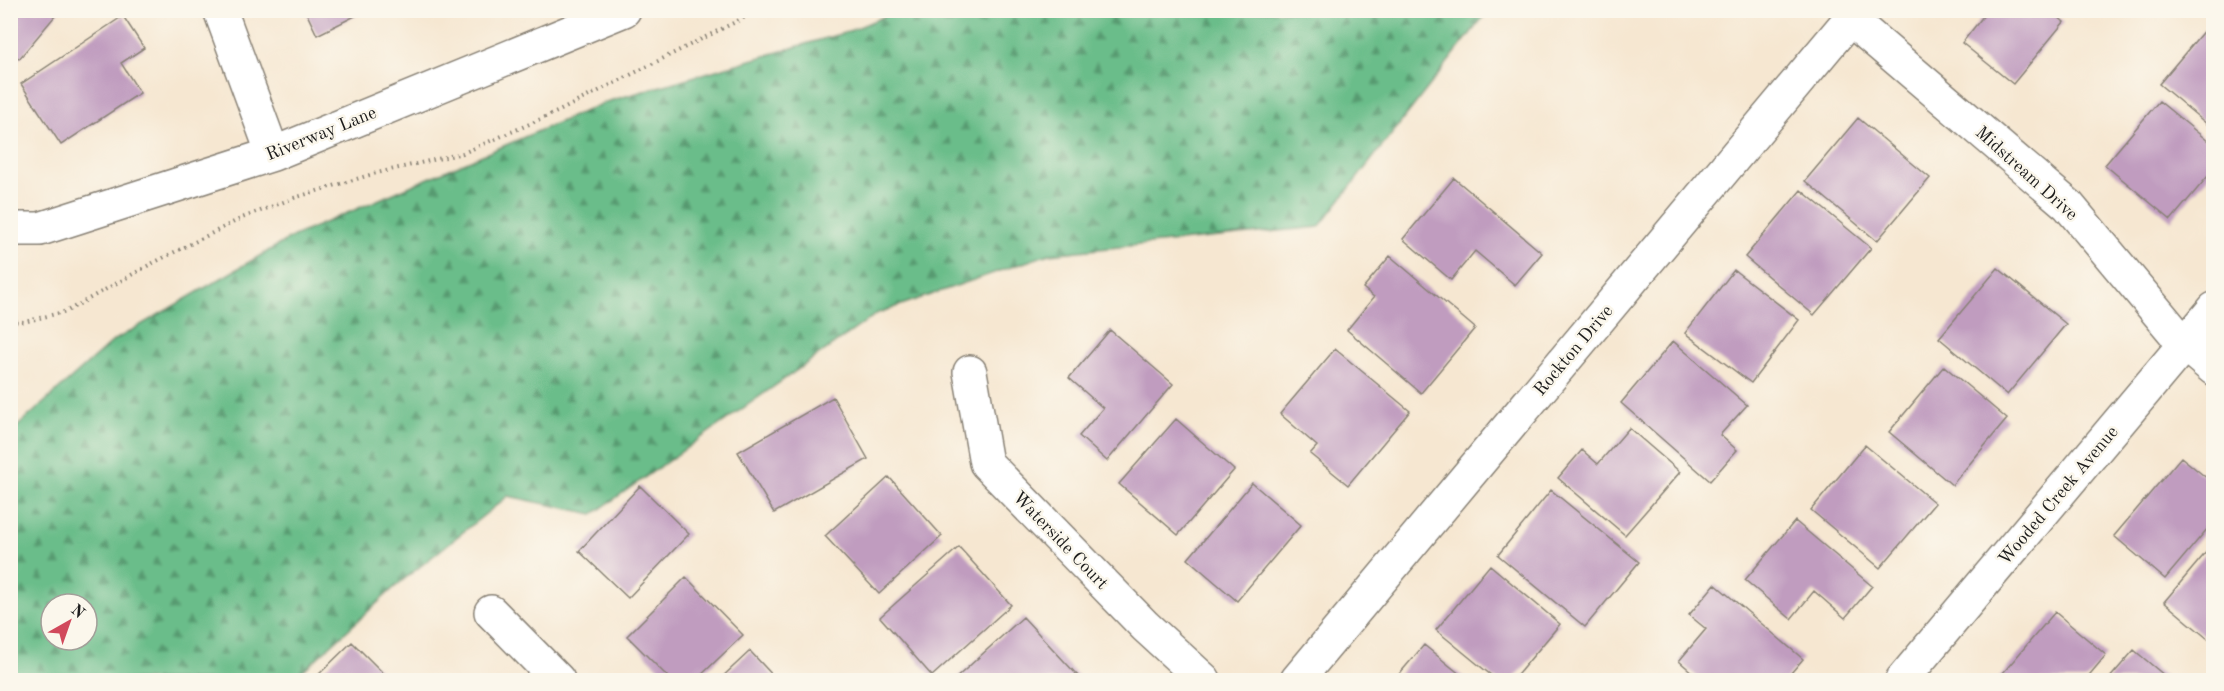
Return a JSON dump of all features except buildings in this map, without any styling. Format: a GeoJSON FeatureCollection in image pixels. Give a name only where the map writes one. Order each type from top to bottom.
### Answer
{"type":"FeatureCollection","features":[{"type":"Feature","properties":{"kind":"street"},"geometry":{"type":"LineString","coordinates":[[220,10],[273,154]]}},
{"type":"Feature","properties":{"kind":"street","name":"Riverway Lane"},"geometry":{"type":"LineString","coordinates":[[10,229],[40,229],[273,154],[624,10]]}},
{"type":"Feature","properties":{"kind":"street","name":"Midstream Drive"},"geometry":{"type":"LineString","coordinates":[[1850,19],[2068,205],[2184,344],[2214,369]]}},
{"type":"Feature","properties":{"kind":"street","name":"Rockton Drive"},"geometry":{"type":"LineString","coordinates":[[1297,681],[1850,19]]}},
{"type":"Feature","properties":{"kind":"street","name":"Wooded Creek Avenue"},"geometry":{"type":"LineString","coordinates":[[1902,681],[2214,309]]}},
{"type":"Feature","properties":{"kind":"street","name":"Waterside Court"},"geometry":{"type":"LineString","coordinates":[[970,372],[986,464],[1145,626],[1204,681]]}},
{"type":"Feature","properties":{"kind":"street"},"geometry":{"type":"LineString","coordinates":[[491,612],[558,681]]}},
{"type":"Feature","properties":{"kind":"path"},"geometry":{"type":"LineString","coordinates":[[10,321],[24,322],[67,311],[151,264],[242,218],[294,198],[373,174],[463,153],[558,112],[759,10]]}},
{"type":"Feature","properties":{"kind":"green space"},"geometry":{"type":"Polygon","coordinates":[[[897,11],[1488,11],[1319,227],[1049,254],[878,313],[593,514],[508,496],[397,585],[293,680],[11,680],[11,432],[113,341],[294,236],[606,102],[847,32],[897,11]]]}}]}
